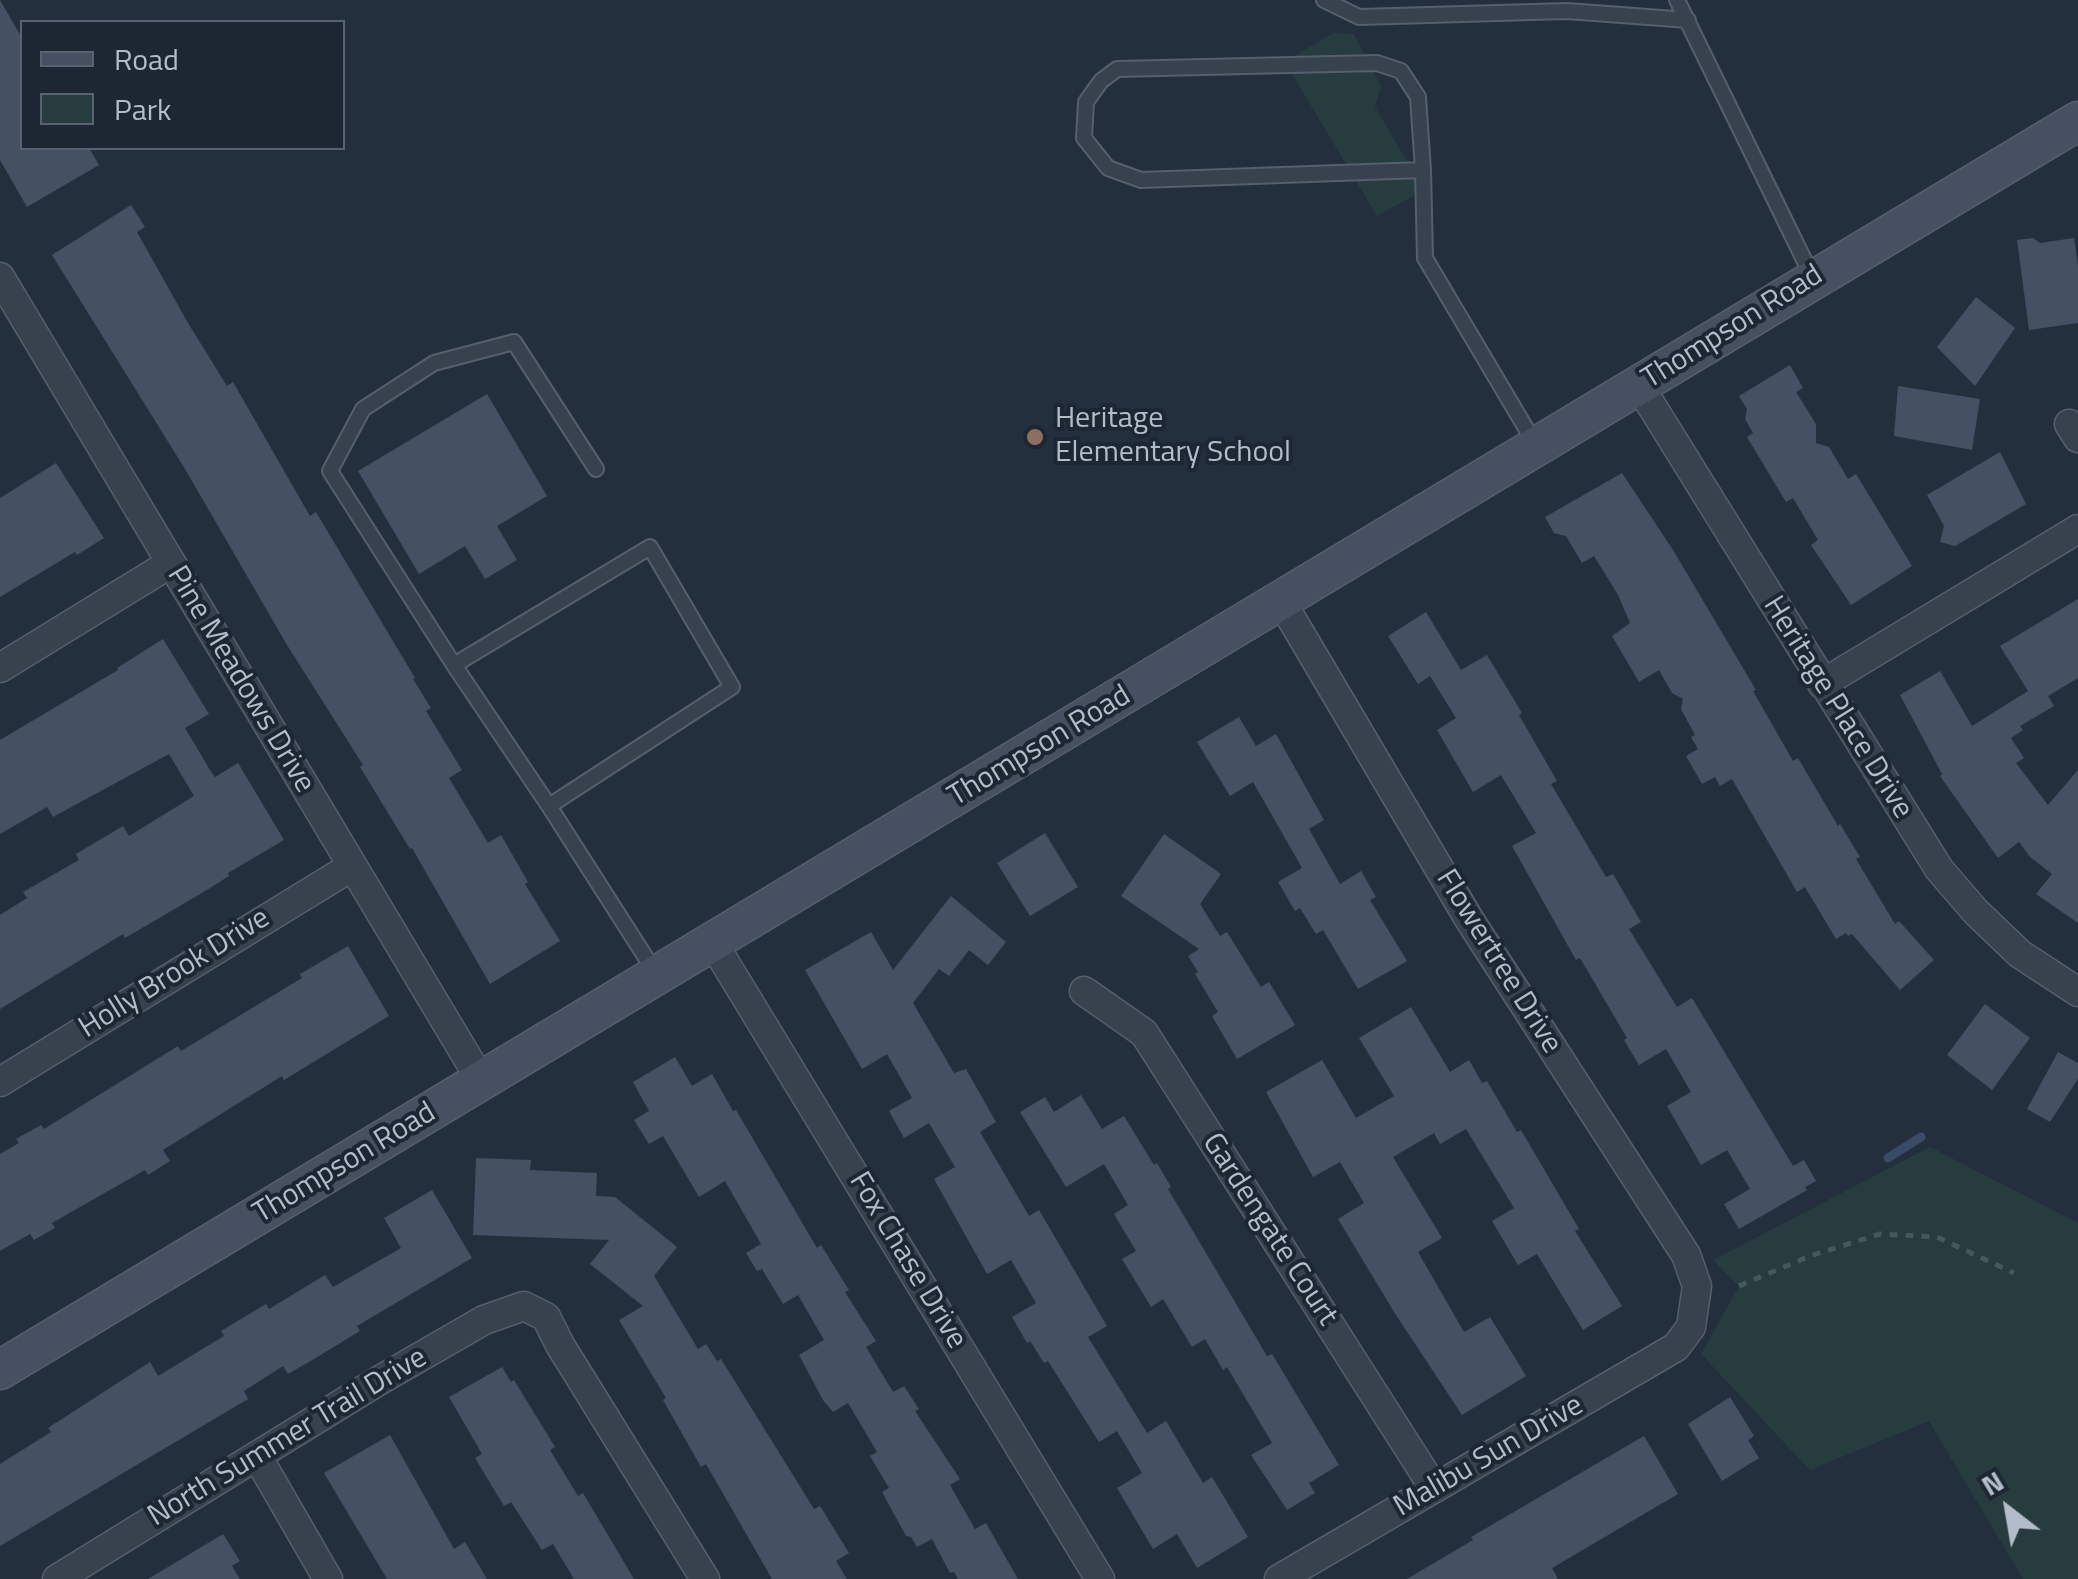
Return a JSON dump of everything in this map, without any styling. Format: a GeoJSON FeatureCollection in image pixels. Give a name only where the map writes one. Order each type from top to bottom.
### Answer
{"type":"FeatureCollection","features":[{"type":"Feature","properties":{"kind":"street","name":"Thompson Road"},"geometry":{"type":"LineString","coordinates":[[0,1370],[1640,387],[1690,351],[2078,120]]}},
{"type":"Feature","properties":{"kind":"street","name":"Pine Meadows Drive"},"geometry":{"type":"LineString","coordinates":[[0,276],[482,1082]]}},
{"type":"Feature","properties":{"kind":"street","name":"Heritage Place Drive"},"geometry":{"type":"LineString","coordinates":[[1640,387],[1939,869],[2020,954],[2078,992]]}},
{"type":"Feature","properties":{"kind":"street"},"geometry":{"type":"LineString","coordinates":[[1822,684],[2078,529]]}},
{"type":"Feature","properties":{"kind":"street"},"geometry":{"type":"LineString","coordinates":[[0,668],[170,564]]}},
{"type":"Feature","properties":{"kind":"street","name":"Flowertree Drive"},"geometry":{"type":"LineString","coordinates":[[1280,601],[1469,919],[1686,1255],[1697,1286],[1692,1327]]}},
{"type":"Feature","properties":{"kind":"street","name":"Holly Brook Drive"},"geometry":{"type":"LineString","coordinates":[[0,1082],[351,867]]}},
{"type":"Feature","properties":{"kind":"street","name":"Fox Chase Drive"},"geometry":{"type":"LineString","coordinates":[[713,943],[1100,1579]]}},
{"type":"Feature","properties":{"kind":"street","name":"Gardengate Court"},"geometry":{"type":"LineString","coordinates":[[1084,991],[1144,1033],[1434,1488]]}},
{"type":"Feature","properties":{"kind":"street","name":"North Summer Trail Drive"},"geometry":{"type":"LineString","coordinates":[[57,1579],[484,1320],[524,1306],[546,1317],[704,1579]]}},
{"type":"Feature","properties":{"kind":"street","name":"Malibu Sun Drive"},"geometry":{"type":"LineString","coordinates":[[1280,1579],[1676,1347],[1692,1327]]}},
{"type":"Feature","properties":{"kind":"street"},"geometry":{"type":"LineString","coordinates":[[257,1456],[328,1579]]}},
{"type":"Feature","properties":{"kind":"lane"},"geometry":{"type":"LineString","coordinates":[[1324,0],[1358,17],[1567,11],[1688,20]]}},
{"type":"Feature","properties":{"kind":"lane"},"geometry":{"type":"LineString","coordinates":[[1375,0],[1375,16]]}},
{"type":"Feature","properties":{"kind":"lane"},"geometry":{"type":"LineString","coordinates":[[1677,0],[1813,278]]}},
{"type":"Feature","properties":{"kind":"lane"},"geometry":{"type":"LineString","coordinates":[[1423,170],[1142,180],[1108,168],[1084,138],[1086,102],[1101,80],[1117,69],[1377,63],[1401,71],[1418,97],[1423,170],[1426,258],[1538,448]]}},
{"type":"Feature","properties":{"kind":"lane"},"geometry":{"type":"LineString","coordinates":[[596,470],[514,342],[434,363],[363,409],[330,471],[658,976]]}},
{"type":"Feature","properties":{"kind":"lane"},"geometry":{"type":"LineString","coordinates":[[454,665],[650,547],[732,686],[549,806]]}},
{"type":"Feature","properties":{"kind":"path"},"geometry":{"type":"LineString","coordinates":[[1739,1286],[1810,1256],[1880,1234],[1937,1237],[2014,1274]]}},
{"type":"Feature","properties":{"kind":"green space"},"geometry":{"type":"Polygon","coordinates":[[[1333,33],[1354,34],[1381,86],[1375,107],[1424,190],[1377,216],[1285,62],[1333,33]]]}},
{"type":"Feature","properties":{"kind":"green space"},"geometry":{"type":"Polygon","coordinates":[[[1930,1147],[2078,1223],[2078,1579],[2023,1579],[1929,1421],[1810,1470],[1701,1354],[1739,1286],[1713,1260],[1930,1147]]]}},
{"type":"Feature","properties":{"kind":"building"},"geometry":{"type":"Polygon","coordinates":[[[0,0],[20,35],[20,150],[90,150],[99,165],[27,207],[0,160],[0,0]]]}},
{"type":"Feature","properties":{"kind":"building"},"geometry":{"type":"Polygon","coordinates":[[[131,205],[145,227],[137,232],[188,323],[227,386],[233,382],[310,516],[316,512],[415,678],[431,708],[426,711],[462,770],[449,778],[488,843],[501,835],[560,941],[490,984],[360,767],[363,765],[52,255],[131,205]]]}},
{"type":"Feature","properties":{"kind":"building"},"geometry":{"type":"Polygon","coordinates":[[[2033,238],[2040,243],[2074,238],[2078,323],[2029,330],[2017,240],[2033,238]]]}},
{"type":"Feature","properties":{"kind":"building"},"geometry":{"type":"Polygon","coordinates":[[[1976,297],[2015,328],[1975,386],[1937,347],[1976,297]]]}},
{"type":"Feature","properties":{"kind":"building"},"geometry":{"type":"Polygon","coordinates":[[[1790,365],[1803,388],[1796,392],[1816,424],[1816,443],[1829,447],[1848,479],[1856,474],[1912,566],[1851,605],[1811,545],[1818,540],[1793,498],[1786,502],[1747,437],[1753,433],[1739,396],[1790,365]]]}},
{"type":"Feature","properties":{"kind":"building"},"geometry":{"type":"Polygon","coordinates":[[[1898,386],[1980,399],[1972,450],[1894,436],[1898,386]]]}},
{"type":"Feature","properties":{"kind":"building"},"geometry":{"type":"Polygon","coordinates":[[[487,394],[547,496],[497,526],[517,560],[485,579],[465,546],[419,574],[358,471],[487,394]]]}},
{"type":"Feature","properties":{"kind":"building"},"geometry":{"type":"Polygon","coordinates":[[[2000,452],[2026,504],[1955,546],[1940,542],[1944,526],[1927,495],[2000,452]]]}},
{"type":"Feature","properties":{"kind":"building"},"geometry":{"type":"Polygon","coordinates":[[[56,463],[104,538],[0,597],[0,498],[56,463]]]}},
{"type":"Feature","properties":{"kind":"building"},"geometry":{"type":"Polygon","coordinates":[[[1622,473],[1673,550],[1793,761],[1798,758],[1860,857],[1856,859],[1895,924],[1899,921],[1934,960],[1900,990],[1852,934],[1836,939],[1805,887],[1797,892],[1732,779],[1720,786],[1715,777],[1702,784],[1686,756],[1698,749],[1681,709],[1683,699],[1672,693],[1659,670],[1639,682],[1612,636],[1630,623],[1618,595],[1594,556],[1582,563],[1566,536],[1554,533],[1545,517],[1622,473]]]}},
{"type":"Feature","properties":{"kind":"building"},"geometry":{"type":"Polygon","coordinates":[[[2078,599],[2078,678],[2048,696],[2054,706],[2020,726],[2023,730],[2011,738],[2024,758],[2016,763],[2048,805],[2078,770],[2078,923],[2036,894],[2052,874],[2030,857],[2019,842],[1998,858],[1940,776],[1900,695],[1940,671],[1972,726],[2028,691],[2000,646],[2078,599]]]}},
{"type":"Feature","properties":{"kind":"building"},"geometry":{"type":"Polygon","coordinates":[[[1426,612],[1461,670],[1487,655],[1557,781],[1551,784],[1606,877],[1613,874],[1641,922],[1629,929],[1677,1007],[1692,998],[1793,1166],[1804,1160],[1816,1181],[1805,1187],[1807,1190],[1739,1229],[1724,1204],[1750,1189],[1727,1150],[1701,1165],[1667,1106],[1691,1092],[1666,1049],[1639,1065],[1624,1040],[1627,1038],[1580,958],[1576,960],[1512,846],[1536,833],[1501,775],[1473,792],[1437,730],[1456,718],[1430,676],[1418,684],[1388,636],[1426,612]]]}},
{"type":"Feature","properties":{"kind":"building"},"geometry":{"type":"Polygon","coordinates":[[[163,639],[209,714],[185,728],[210,770],[215,777],[238,763],[284,840],[202,893],[125,938],[123,934],[0,1009],[0,915],[27,898],[23,892],[79,860],[76,854],[123,826],[129,836],[194,796],[169,754],[53,817],[47,807],[0,834],[0,740],[163,639]]]}},
{"type":"Feature","properties":{"kind":"building"},"geometry":{"type":"Polygon","coordinates":[[[1239,717],[1256,746],[1276,734],[1324,820],[1309,829],[1340,884],[1361,871],[1376,897],[1370,900],[1407,961],[1358,989],[1323,930],[1316,934],[1300,908],[1295,911],[1278,882],[1302,868],[1253,782],[1230,796],[1197,742],[1239,717]]]}},
{"type":"Feature","properties":{"kind":"building"},"geometry":{"type":"Polygon","coordinates":[[[1045,833],[1078,887],[1030,916],[997,863],[1045,833]]]}},
{"type":"Feature","properties":{"kind":"building"},"geometry":{"type":"Polygon","coordinates":[[[1164,834],[1221,874],[1200,904],[1220,936],[1227,932],[1261,987],[1269,982],[1295,1025],[1237,1059],[1212,1016],[1218,1012],[1188,956],[1199,949],[1121,896],[1164,834]]]}},
{"type":"Feature","properties":{"kind":"building"},"geometry":{"type":"Polygon","coordinates":[[[951,896],[1006,942],[988,965],[969,950],[949,976],[939,969],[913,1003],[954,1073],[966,1069],[996,1122],[980,1132],[1029,1216],[1039,1210],[1107,1326],[1088,1337],[1147,1433],[1166,1421],[1203,1483],[1212,1477],[1248,1537],[1197,1568],[1177,1534],[1153,1549],[1117,1488],[1142,1473],[1117,1431],[1099,1442],[1048,1361],[1044,1363],[1030,1341],[1027,1343],[1012,1317],[1036,1303],[1011,1260],[987,1274],[934,1179],[955,1167],[929,1123],[904,1138],[889,1111],[912,1098],[887,1054],[862,1069],[805,970],[871,932],[893,970],[951,896]]]}},
{"type":"Feature","properties":{"kind":"building"},"geometry":{"type":"Polygon","coordinates":[[[348,946],[389,1016],[163,1150],[170,1161],[148,1175],[145,1170],[52,1223],[55,1228],[34,1240],[30,1234],[0,1251],[0,1154],[19,1143],[16,1139],[41,1125],[44,1129],[178,1046],[181,1051],[348,946]]]}},
{"type":"Feature","properties":{"kind":"building"},"geometry":{"type":"Polygon","coordinates":[[[1985,1004],[2030,1038],[1992,1090],[1947,1055],[1985,1004]]]}},
{"type":"Feature","properties":{"kind":"building"},"geometry":{"type":"Polygon","coordinates":[[[1411,1007],[1450,1072],[1469,1060],[1482,1083],[1487,1081],[1517,1132],[1521,1130],[1579,1229],[1575,1231],[1622,1306],[1583,1330],[1537,1254],[1518,1265],[1492,1221],[1514,1208],[1466,1129],[1440,1144],[1434,1133],[1393,1157],[1442,1238],[1418,1252],[1464,1332],[1490,1317],[1526,1376],[1462,1415],[1338,1219],[1364,1203],[1340,1162],[1313,1177],[1266,1092],[1322,1060],[1356,1118],[1394,1096],[1359,1038],[1411,1007]]]}},
{"type":"Feature","properties":{"kind":"building"},"geometry":{"type":"Polygon","coordinates":[[[2058,1052],[2078,1063],[2078,1079],[2050,1122],[2027,1109],[2058,1052]]]}},
{"type":"Feature","properties":{"kind":"building"},"geometry":{"type":"Polygon","coordinates":[[[675,1057],[692,1086],[712,1074],[733,1111],[736,1110],[817,1248],[821,1245],[849,1290],[845,1292],[876,1341],[866,1347],[893,1392],[904,1386],[919,1409],[915,1411],[960,1479],[950,1485],[975,1529],[986,1523],[1018,1579],[958,1579],[954,1572],[950,1573],[932,1539],[917,1547],[906,1536],[882,1492],[889,1488],[870,1456],[877,1452],[848,1403],[833,1412],[823,1400],[799,1355],[824,1340],[798,1295],[783,1304],[762,1269],[757,1271],[746,1253],[761,1244],[725,1181],[699,1197],[663,1136],[649,1144],[634,1120],[649,1111],[633,1082],[675,1057]]]}},
{"type":"Feature","properties":{"kind":"building"},"geometry":{"type":"Polygon","coordinates":[[[1081,1095],[1102,1129],[1124,1116],[1154,1165],[1157,1163],[1171,1187],[1168,1189],[1267,1356],[1272,1354],[1339,1465],[1309,1483],[1315,1493],[1287,1510],[1251,1455],[1272,1443],[1227,1367],[1223,1370],[1205,1339],[1192,1347],[1163,1299],[1151,1307],[1122,1259],[1136,1251],[1114,1214],[1128,1205],[1104,1164],[1066,1187],[1020,1112],[1045,1097],[1054,1112],[1081,1095]]]}},
{"type":"Feature","properties":{"kind":"building"},"geometry":{"type":"Polygon","coordinates":[[[476,1158],[531,1160],[530,1170],[597,1173],[596,1196],[615,1197],[677,1247],[654,1276],[698,1349],[706,1344],[717,1361],[721,1359],[814,1509],[820,1506],[849,1553],[836,1561],[847,1579],[772,1579],[706,1464],[701,1467],[663,1400],[666,1398],[619,1320],[643,1306],[590,1264],[609,1240],[473,1235],[476,1158]]]}},
{"type":"Feature","properties":{"kind":"building"},"geometry":{"type":"Polygon","coordinates":[[[432,1190],[472,1258],[357,1326],[360,1331],[288,1374],[283,1366],[244,1391],[248,1399],[0,1546],[0,1464],[150,1362],[158,1376],[224,1336],[221,1331],[266,1304],[269,1309],[325,1275],[333,1287],[401,1248],[384,1218],[432,1190]]]}},
{"type":"Feature","properties":{"kind":"building"},"geometry":{"type":"Polygon","coordinates":[[[502,1367],[555,1447],[550,1450],[578,1496],[583,1493],[634,1579],[574,1579],[553,1544],[542,1550],[511,1502],[504,1506],[475,1458],[482,1454],[449,1397],[502,1367]]]}},
{"type":"Feature","properties":{"kind":"building"},"geometry":{"type":"Polygon","coordinates":[[[1730,1397],[1754,1436],[1748,1440],[1759,1458],[1722,1481],[1688,1424],[1730,1397]]]}},
{"type":"Feature","properties":{"kind":"building"},"geometry":{"type":"Polygon","coordinates":[[[390,1435],[454,1549],[465,1542],[487,1579],[387,1579],[324,1473],[390,1435]]]}},
{"type":"Feature","properties":{"kind":"building"},"geometry":{"type":"Polygon","coordinates":[[[1644,1436],[1678,1494],[1552,1568],[1558,1579],[1407,1579],[1473,1540],[1471,1537],[1644,1436]]]}},
{"type":"Feature","properties":{"kind":"building"},"geometry":{"type":"Polygon","coordinates":[[[223,1534],[240,1561],[232,1566],[240,1579],[148,1579],[223,1534]]]}},
{"type":"Feature","properties":{"kind":"waterway"},"geometry":{"type":"LineString","coordinates":[[1888,1158],[1921,1137]]}},
{"type":"Feature","properties":{"kind":"place","name":"Heritage Elementary School"},"geometry":{"type":"Point","coordinates":[1035,437]}}]}
